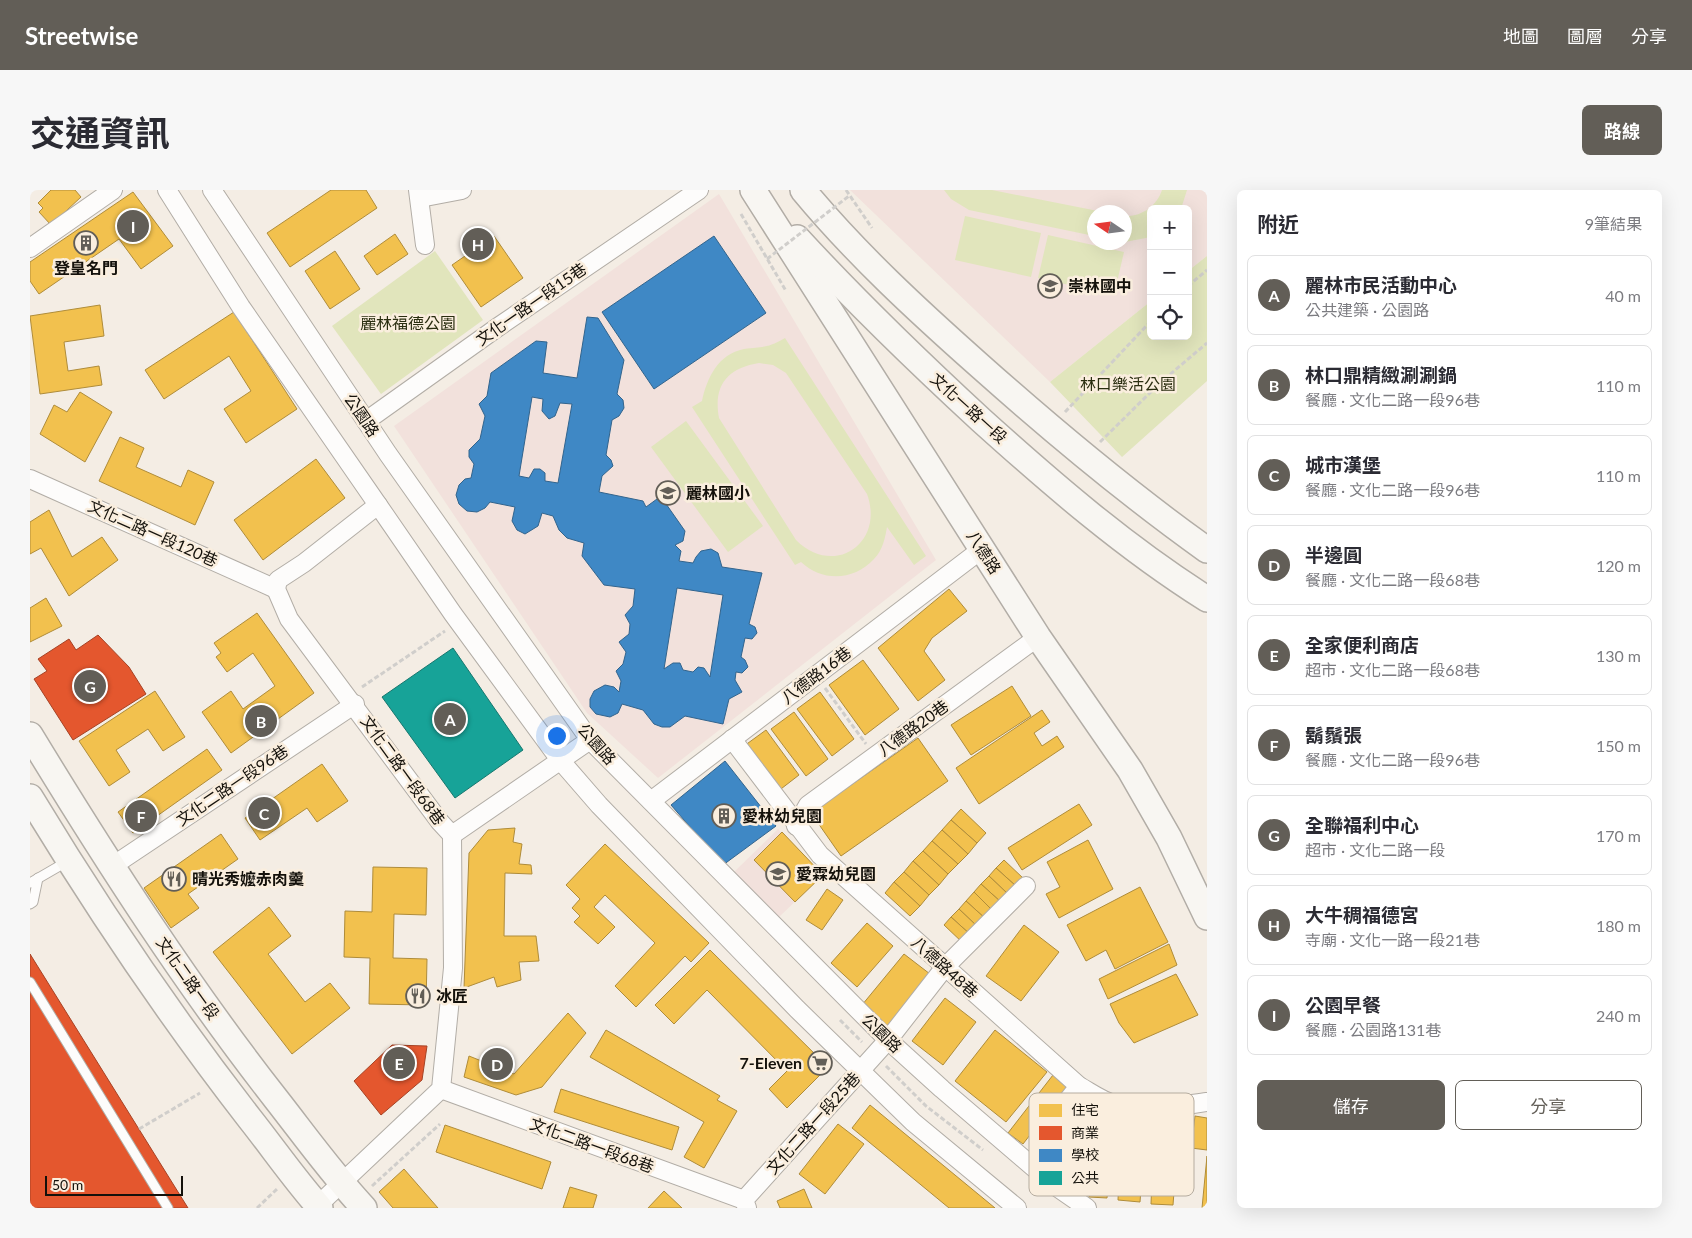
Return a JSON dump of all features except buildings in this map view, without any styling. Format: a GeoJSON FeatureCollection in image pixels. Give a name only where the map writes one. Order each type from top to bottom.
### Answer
{"type":"FeatureCollection","features":[{"type":"Feature","properties":{"kind":"street"},"geometry":{"type":"LineString","coordinates":[[30,248],[113,190]]}},
{"type":"Feature","properties":{"kind":"street"},"geometry":{"type":"LineString","coordinates":[[167,190],[241,307],[459,622],[560,760],[599,805],[663,872],[913,1122],[1017,1208]]}},
{"type":"Feature","properties":{"kind":"street","name":"公園路"},"geometry":{"type":"LineString","coordinates":[[212,190],[366,421],[590,740],[888,1040],[1029,1164]]}},
{"type":"Feature","properties":{"kind":"street"},"geometry":{"type":"LineString","coordinates":[[425,245],[419,194],[462,190]]}},
{"type":"Feature","properties":{"kind":"street","name":"文化一路一段15巷"},"geometry":{"type":"LineString","coordinates":[[366,421],[498,327],[699,190]]}},
{"type":"Feature","properties":{"kind":"street","name":"八德路"},"geometry":{"type":"LineString","coordinates":[[753,190],[1038,637],[1130,770],[1169,838],[1207,917]]}},
{"type":"Feature","properties":{"kind":"street","name":"文化一路一段"},"geometry":{"type":"LineString","coordinates":[[753,190],[847,293],[919,363],[1018,453],[1131,548],[1207,599]]}},
{"type":"Feature","properties":{"kind":"street"},"geometry":{"type":"LineString","coordinates":[[803,190],[888,282],[1051,428],[1157,514],[1207,550]]}},
{"type":"Feature","properties":{"kind":"street","name":"文化二路一段120巷"},"geometry":{"type":"LineString","coordinates":[[30,475],[276,589]]}},
{"type":"Feature","properties":{"kind":"street"},"geometry":{"type":"LineString","coordinates":[[276,589],[278,580],[304,563],[378,505]]}},
{"type":"Feature","properties":{"kind":"street","name":"八德路16巷"},"geometry":{"type":"LineString","coordinates":[[651,801],[982,549]]}},
{"type":"Feature","properties":{"kind":"street","name":"文化二路一段68巷"},"geometry":{"type":"LineString","coordinates":[[276,589],[289,618],[440,822],[452,835],[453,968],[441,1089],[745,1204]]}},
{"type":"Feature","properties":{"kind":"street","name":"八德路20巷"},"geometry":{"type":"LineString","coordinates":[[796,826],[808,805],[1038,637]]}},
{"type":"Feature","properties":{"kind":"street","name":"文化二路一段96巷"},"geometry":{"type":"LineString","coordinates":[[111,867],[354,704]]}},
{"type":"Feature","properties":{"kind":"street","name":"文化二路一段"},"geometry":{"type":"LineString","coordinates":[[30,735],[111,867],[235,1046],[340,1182],[367,1198]]}},
{"type":"Feature","properties":{"kind":"street","name":"八德路48巷"},"geometry":{"type":"LineString","coordinates":[[732,739],[796,826],[820,855],[1079,1086],[1092,1093]]}},
{"type":"Feature","properties":{"kind":"street","name":"文化二路一段68巷"},"geometry":{"type":"LineString","coordinates":[[452,835],[590,740]]}},
{"type":"Feature","properties":{"kind":"street","name":"文化二路一段"},"geometry":{"type":"LineString","coordinates":[[30,797],[95,903],[216,1076],[318,1207]]}},
{"type":"Feature","properties":{"kind":"street","name":"文化二路一段25巷"},"geometry":{"type":"LineString","coordinates":[[745,1204],[888,1040],[945,967],[1026,886]]}},
{"type":"Feature","properties":{"kind":"street"},"geometry":{"type":"LineString","coordinates":[[1073,1093],[1079,1086]]}},
{"type":"Feature","properties":{"kind":"street"},"geometry":{"type":"LineString","coordinates":[[318,1207],[340,1182],[441,1089]]}},
{"type":"Feature","properties":{"kind":"street","name":"八德路48巷"},"geometry":{"type":"LineString","coordinates":[[1194,1104],[1207,1102]]}},
{"type":"Feature","properties":{"kind":"street","name":"公園路"},"geometry":{"type":"LineString","coordinates":[[1070,1196],[1088,1208]]}},
{"type":"Feature","properties":{"kind":"lane"},"geometry":{"type":"LineString","coordinates":[[30,904],[33,902],[33,880],[68,861]]}},
{"type":"Feature","properties":{"kind":"lane"},"geometry":{"type":"LineString","coordinates":[[30,982],[168,1208]]}},
{"type":"Feature","properties":{"kind":"path"},"geometry":{"type":"LineString","coordinates":[[846,190],[872,228]]}},
{"type":"Feature","properties":{"kind":"path"},"geometry":{"type":"LineString","coordinates":[[767,260],[849,196]]}},
{"type":"Feature","properties":{"kind":"path"},"geometry":{"type":"LineString","coordinates":[[750,231],[786,291]]}},
{"type":"Feature","properties":{"kind":"path"},"geometry":{"type":"LineString","coordinates":[[1192,283],[1207,270]]}},
{"type":"Feature","properties":{"kind":"path"},"geometry":{"type":"LineString","coordinates":[[1051,428],[1147,325]]}},
{"type":"Feature","properties":{"kind":"path"},"geometry":{"type":"LineString","coordinates":[[1085,456],[1161,382],[1207,343]]}},
{"type":"Feature","properties":{"kind":"path"},"geometry":{"type":"LineString","coordinates":[[354,704],[363,685],[459,622]]}},
{"type":"Feature","properties":{"kind":"path"},"geometry":{"type":"LineString","coordinates":[[816,676],[874,756]]}},
{"type":"Feature","properties":{"kind":"path"},"geometry":{"type":"LineString","coordinates":[[139,1129],[200,1093]]}},
{"type":"Feature","properties":{"kind":"path"},"geometry":{"type":"LineString","coordinates":[[367,1198],[440,1124]]}},
{"type":"Feature","properties":{"kind":"path"},"geometry":{"type":"LineString","coordinates":[[257,1208],[277,1189]]}},
{"type":"Feature","properties":{"kind":"shaded area","name":"崇林國中"},"geometry":{"type":"Polygon","coordinates":[[[850,190],[1207,190],[1207,256],[1192,268],[1192,205],[1147,205],[1147,304],[1050,382],[850,190]]]}},
{"type":"Feature","properties":{"kind":"shaded area","name":"麗林國小"},"geometry":{"type":"Polygon","coordinates":[[[719,194],[936,560],[658,778],[587,713],[394,426],[719,194]]]}},
{"type":"Feature","properties":{"kind":"shaded area","name":"愛霖幼兒園"},"geometry":{"type":"Polygon","coordinates":[[[778,829],[823,875],[778,918],[734,872],[778,829]]]}},
{"type":"Feature","properties":{"kind":"green space"},"geometry":{"type":"Polygon","coordinates":[[[944,190],[992,190],[1087,209],[1087,235],[969,210],[951,199],[944,190]]]}},
{"type":"Feature","properties":{"kind":"green space"},"geometry":{"type":"Polygon","coordinates":[[[1162,190],[1187,190],[1182,205],[1153,205],[1162,190]]]}},
{"type":"Feature","properties":{"kind":"green space"},"geometry":{"type":"Polygon","coordinates":[[[1147,210],[1147,238],[1132,241],[1132,216],[1147,210]]]}},
{"type":"Feature","properties":{"kind":"green space"},"geometry":{"type":"Polygon","coordinates":[[[965,216],[1041,233],[1031,277],[955,260],[965,216]]]}},
{"type":"Feature","properties":{"kind":"green space"},"geometry":{"type":"Polygon","coordinates":[[[1048,235],[1087,244],[1087,250],[1115,250],[1124,252],[1114,295],[1038,278],[1048,235]]]}},
{"type":"Feature","properties":{"kind":"green space","name":"麗林福德公園"},"geometry":{"type":"Polygon","coordinates":[[[435,251],[483,320],[381,394],[332,326],[435,251]]]}},
{"type":"Feature","properties":{"kind":"green space","name":"林口樂活公園"},"geometry":{"type":"Polygon","coordinates":[[[1207,256],[1207,381],[1122,457],[1050,382],[1147,304],[1147,340],[1192,340],[1192,268],[1207,256]]]}},
{"type":"Feature","properties":{"kind":"green space"},"geometry":{"type":"Polygon","coordinates":[[[785,338],[926,556],[914,565],[887,527],[880,552],[857,572],[848,575],[828,576],[809,569],[801,562],[795,565],[692,407],[702,401],[707,384],[715,368],[727,356],[744,349],[773,344],[785,338]],[[759,363],[748,365],[731,374],[725,380],[718,397],[719,418],[796,540],[811,551],[826,556],[840,555],[852,550],[862,540],[869,527],[871,512],[867,494],[786,373],[773,365],[759,363]]]}},
{"type":"Feature","properties":{"kind":"green space"},"geometry":{"type":"Polygon","coordinates":[[[686,421],[763,526],[728,552],[651,447],[686,421]]]}},
{"type":"Feature","properties":{"kind":"place","name":"公園早餐"},"geometry":{"type":"Point","coordinates":[133,226]}},
{"type":"Feature","properties":{"kind":"place","name":"登皇名門"},"geometry":{"type":"Point","coordinates":[86,243]}},
{"type":"Feature","properties":{"kind":"place","name":"大牛稠福德宮"},"geometry":{"type":"Point","coordinates":[478,244]}},
{"type":"Feature","properties":{"kind":"place","name":"崇林國中"},"geometry":{"type":"Point","coordinates":[1050,286]}},
{"type":"Feature","properties":{"kind":"place","name":"麗林國小"},"geometry":{"type":"Point","coordinates":[668,493]}},
{"type":"Feature","properties":{"kind":"place","name":"全聯福利中心"},"geometry":{"type":"Point","coordinates":[90,686]}},
{"type":"Feature","properties":{"kind":"place","name":"麗林市民活動中心"},"geometry":{"type":"Point","coordinates":[450,719]}},
{"type":"Feature","properties":{"kind":"place","name":"林口鼎精緻涮涮鍋"},"geometry":{"type":"Point","coordinates":[261,721]}},
{"type":"Feature","properties":{"kind":"place","name":"城市漢堡"},"geometry":{"type":"Point","coordinates":[264,813]}},
{"type":"Feature","properties":{"kind":"place","name":"鬍鬚張"},"geometry":{"type":"Point","coordinates":[141,816]}},
{"type":"Feature","properties":{"kind":"place","name":"愛林幼兒園"},"geometry":{"type":"Point","coordinates":[724,816]}},
{"type":"Feature","properties":{"kind":"place","name":"愛霖幼兒園"},"geometry":{"type":"Point","coordinates":[778,874]}},
{"type":"Feature","properties":{"kind":"place","name":"晴光秀嬤赤肉羹"},"geometry":{"type":"Point","coordinates":[174,879]}},
{"type":"Feature","properties":{"kind":"place","name":"冰匠"},"geometry":{"type":"Point","coordinates":[418,996]}},
{"type":"Feature","properties":{"kind":"place","name":"全家便利商店"},"geometry":{"type":"Point","coordinates":[399,1063]}},
{"type":"Feature","properties":{"kind":"place","name":"7-Eleven"},"geometry":{"type":"Point","coordinates":[820,1063]}},
{"type":"Feature","properties":{"kind":"place","name":"半邊圓"},"geometry":{"type":"Point","coordinates":[497,1064]}}]}
